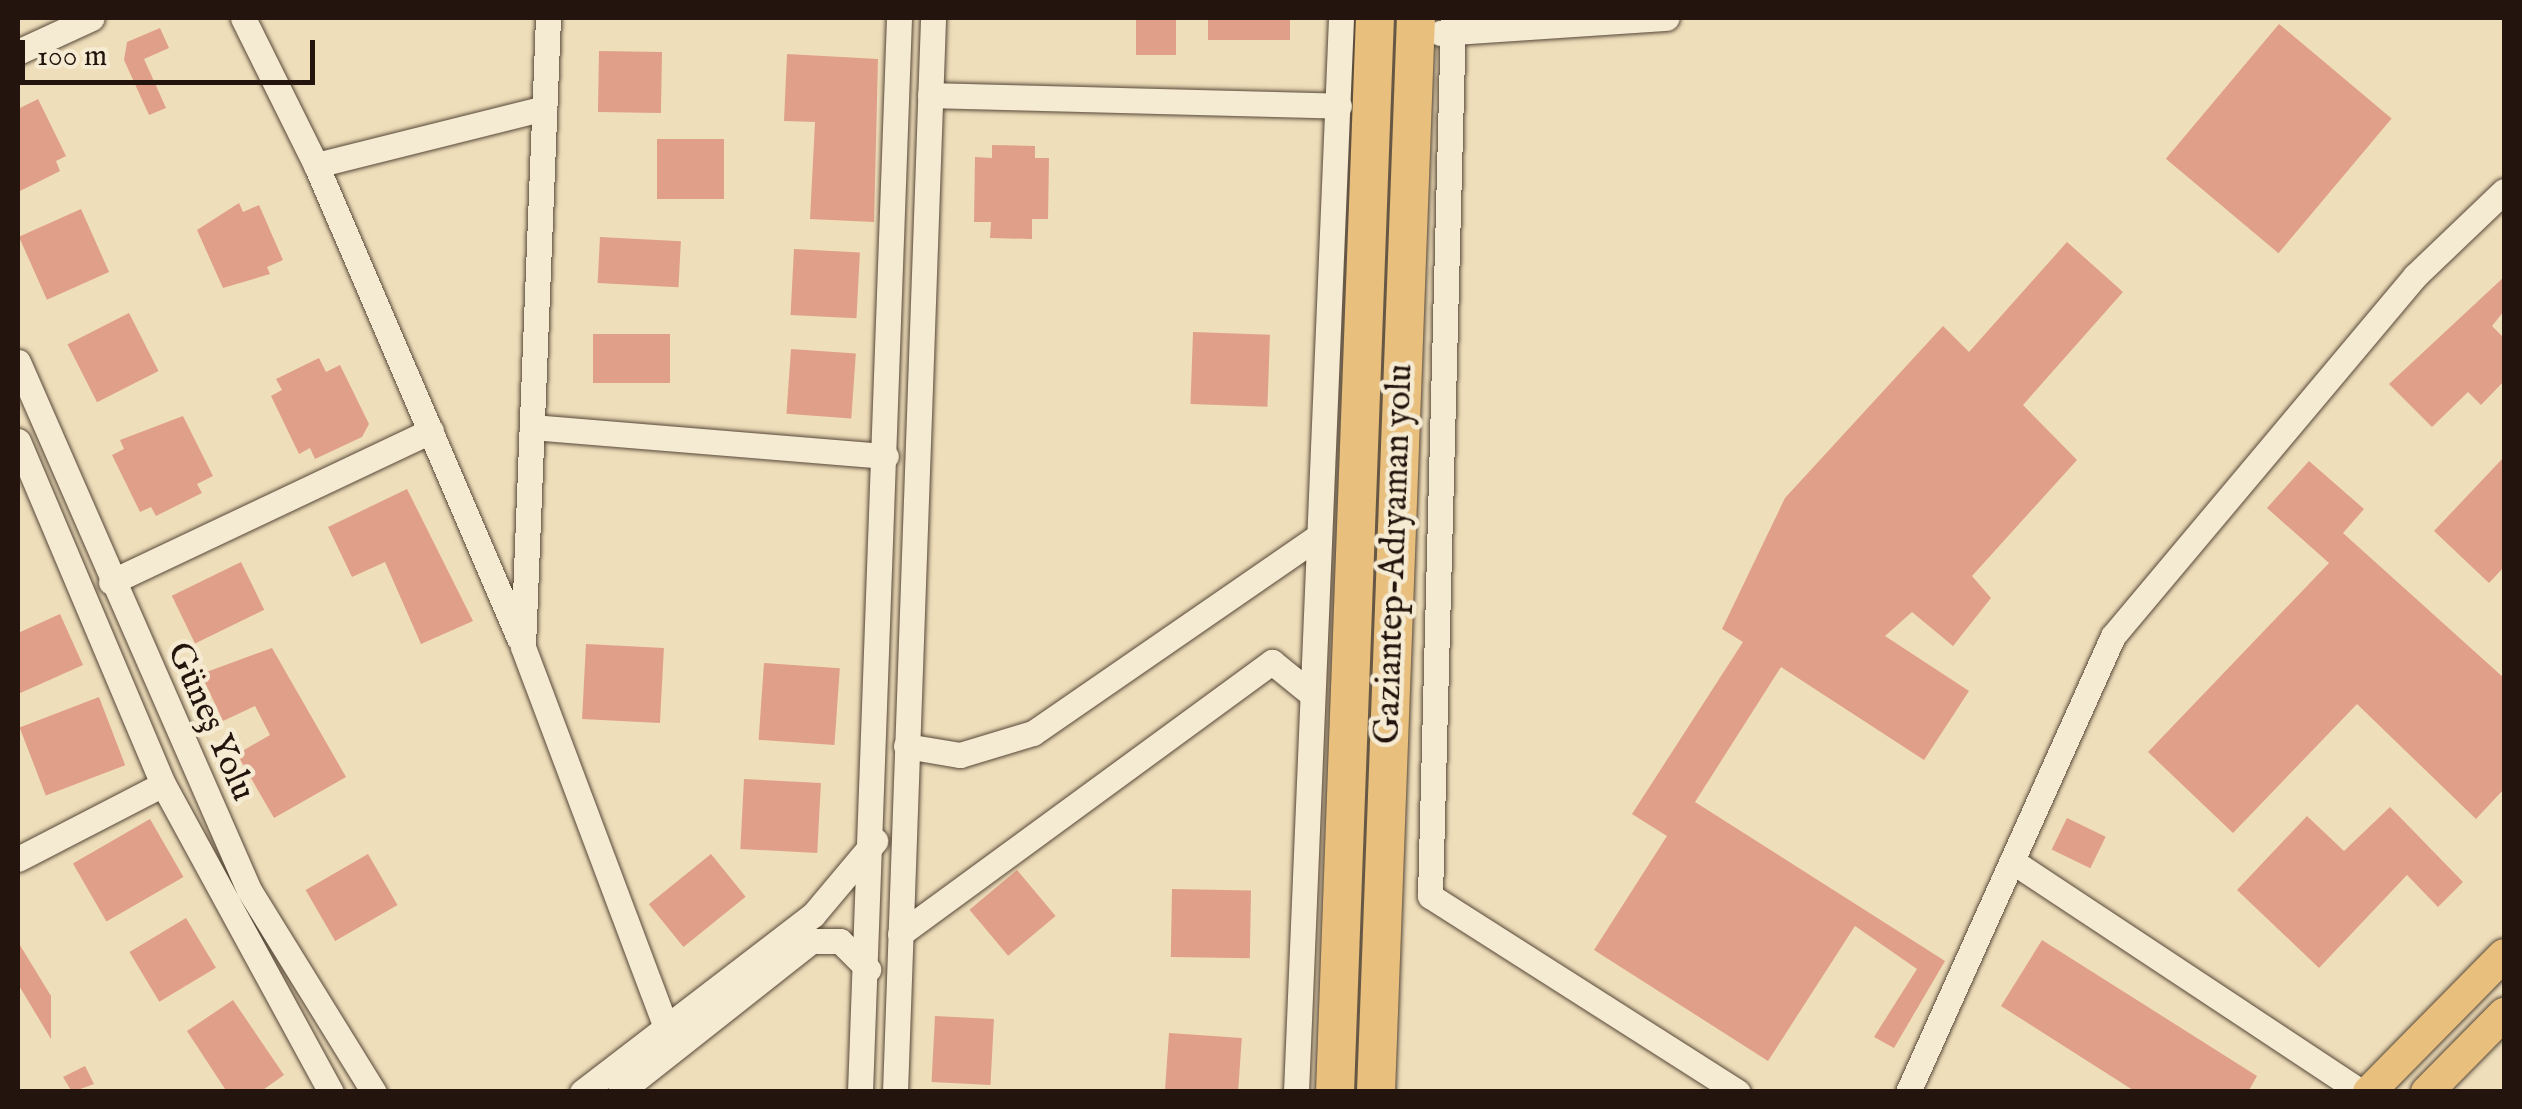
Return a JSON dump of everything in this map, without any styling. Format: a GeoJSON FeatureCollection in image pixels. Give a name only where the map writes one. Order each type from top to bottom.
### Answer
{"type":"FeatureCollection","features":[{"type":"Feature","properties":{"kind":"highway","name":"Gaziantep-Adıyaman yolu"},"geometry":{"type":"LineString","coordinates":[[1336,1092],[1375,18]]}},
{"type":"Feature","properties":{"kind":"highway","name":"Gaziantep-Adıyaman yolu"},"geometry":{"type":"LineString","coordinates":[[1376,1092],[1415,25]]}},
{"type":"Feature","properties":{"kind":"main road"},"geometry":{"type":"LineString","coordinates":[[2368,1092],[2504,955]]}},
{"type":"Feature","properties":{"kind":"main road"},"geometry":{"type":"LineString","coordinates":[[2427,1092],[2504,1014]]}},
{"type":"Feature","properties":{"kind":"street"},"geometry":{"type":"LineString","coordinates":[[18,52],[92,18]]}},
{"type":"Feature","properties":{"kind":"street"},"geometry":{"type":"LineString","coordinates":[[242,18],[316,165],[523,647],[666,1027]]}},
{"type":"Feature","properties":{"kind":"street"},"geometry":{"type":"LineString","coordinates":[[523,647],[548,18]]}},
{"type":"Feature","properties":{"kind":"street"},"geometry":{"type":"LineString","coordinates":[[860,1092],[875,841],[898,18]]}},
{"type":"Feature","properties":{"kind":"street"},"geometry":{"type":"LineString","coordinates":[[895,1092],[933,18]]}},
{"type":"Feature","properties":{"kind":"street"},"geometry":{"type":"LineString","coordinates":[[1296,1092],[1306,736],[1319,536],[1341,18]]}},
{"type":"Feature","properties":{"kind":"street"},"geometry":{"type":"LineString","coordinates":[[1415,25],[1667,18]]}},
{"type":"Feature","properties":{"kind":"street"},"geometry":{"type":"LineString","coordinates":[[1453,25],[1430,896],[1738,1092]]}},
{"type":"Feature","properties":{"kind":"street"},"geometry":{"type":"LineString","coordinates":[[930,95],[1338,106]]}},
{"type":"Feature","properties":{"kind":"street"},"geometry":{"type":"LineString","coordinates":[[316,165],[544,108]]}},
{"type":"Feature","properties":{"kind":"street"},"geometry":{"type":"LineString","coordinates":[[1908,1092],[2113,636],[2416,276],[2504,191]]}},
{"type":"Feature","properties":{"kind":"street","name":"Güneş Yolu"},"geometry":{"type":"LineString","coordinates":[[18,362],[111,582],[282,956],[374,1092]]}},
{"type":"Feature","properties":{"kind":"street"},"geometry":{"type":"LineString","coordinates":[[532,427],[886,456]]}},
{"type":"Feature","properties":{"kind":"street"},"geometry":{"type":"LineString","coordinates":[[111,582],[431,432]]}},
{"type":"Feature","properties":{"kind":"street","name":"Güneş Yolu"},"geometry":{"type":"LineString","coordinates":[[18,441],[164,784],[331,1092]]}},
{"type":"Feature","properties":{"kind":"street"},"geometry":{"type":"LineString","coordinates":[[906,746],[960,756],[1032,733],[1319,536]]}},
{"type":"Feature","properties":{"kind":"street"},"geometry":{"type":"LineString","coordinates":[[900,934],[1272,662],[1309,692]]}},
{"type":"Feature","properties":{"kind":"street"},"geometry":{"type":"LineString","coordinates":[[18,859],[164,784]]}},
{"type":"Feature","properties":{"kind":"street"},"geometry":{"type":"LineString","coordinates":[[582,1092],[812,915],[875,841]]}},
{"type":"Feature","properties":{"kind":"street"},"geometry":{"type":"LineString","coordinates":[[2012,861],[2360,1092]]}},
{"type":"Feature","properties":{"kind":"street"},"geometry":{"type":"LineString","coordinates":[[620,1092],[811,941],[840,940],[868,969]]}},
{"type":"Feature","properties":{"kind":"building"},"geometry":{"type":"Polygon","coordinates":[[[1136,18],[1176,18],[1176,55],[1136,55],[1136,18]]]}},
{"type":"Feature","properties":{"kind":"building"},"geometry":{"type":"Polygon","coordinates":[[[1208,18],[1290,18],[1290,40],[1208,40],[1208,18]]]}},
{"type":"Feature","properties":{"kind":"building"},"geometry":{"type":"Polygon","coordinates":[[[2279,24],[2392,118],[2278,253],[2166,159],[2279,24]]]}},
{"type":"Feature","properties":{"kind":"building"},"geometry":{"type":"Polygon","coordinates":[[[160,28],[169,48],[144,59],[166,108],[149,115],[124,60],[127,42],[160,28]]]}},
{"type":"Feature","properties":{"kind":"building"},"geometry":{"type":"Polygon","coordinates":[[[599,51],[662,52],[661,113],[598,112],[599,51]]]}},
{"type":"Feature","properties":{"kind":"building"},"geometry":{"type":"Polygon","coordinates":[[[787,54],[878,59],[874,222],[810,219],[815,122],[784,121],[787,54]]]}},
{"type":"Feature","properties":{"kind":"building"},"geometry":{"type":"Polygon","coordinates":[[[38,99],[66,156],[56,161],[60,171],[18,192],[18,109],[38,99]]]}},
{"type":"Feature","properties":{"kind":"building"},"geometry":{"type":"Polygon","coordinates":[[[657,139],[724,139],[724,199],[657,199],[657,139]]]}},
{"type":"Feature","properties":{"kind":"building"},"geometry":{"type":"Polygon","coordinates":[[[992,145],[1035,146],[1035,158],[1049,158],[1048,219],[1032,219],[1032,239],[990,238],[991,222],[974,222],[975,157],[992,158],[992,145]]]}},
{"type":"Feature","properties":{"kind":"building"},"geometry":{"type":"Polygon","coordinates":[[[239,203],[243,212],[259,205],[283,260],[267,267],[270,274],[223,288],[197,230],[239,203]]]}},
{"type":"Feature","properties":{"kind":"building"},"geometry":{"type":"Polygon","coordinates":[[[81,209],[109,272],[47,300],[19,237],[81,209]]]}},
{"type":"Feature","properties":{"kind":"building"},"geometry":{"type":"Polygon","coordinates":[[[600,237],[681,241],[678,287],[598,283],[600,237]]]}},
{"type":"Feature","properties":{"kind":"building"},"geometry":{"type":"Polygon","coordinates":[[[2067,242],[2123,292],[2023,405],[2077,460],[1972,576],[1991,598],[1953,646],[1912,612],[1885,636],[1969,691],[1924,760],[1781,667],[1695,802],[1945,961],[1894,1048],[1874,1037],[1917,969],[1855,926],[1768,1061],[1594,950],[1667,836],[1632,814],[1743,642],[1722,629],[1785,498],[1943,326],[1969,352],[2067,242]]]}},
{"type":"Feature","properties":{"kind":"building"},"geometry":{"type":"Polygon","coordinates":[[[794,249],[860,252],[856,318],[791,315],[794,249]]]}},
{"type":"Feature","properties":{"kind":"building"},"geometry":{"type":"Polygon","coordinates":[[[2504,277],[2504,311],[2492,326],[2504,338],[2504,381],[2481,405],[2468,392],[2432,427],[2389,384],[2504,277]]]}},
{"type":"Feature","properties":{"kind":"building"},"geometry":{"type":"Polygon","coordinates":[[[129,313],[159,371],[97,402],[68,344],[129,313]]]}},
{"type":"Feature","properties":{"kind":"building"},"geometry":{"type":"Polygon","coordinates":[[[1193,332],[1270,335],[1267,407],[1190,404],[1193,332]]]}},
{"type":"Feature","properties":{"kind":"building"},"geometry":{"type":"Polygon","coordinates":[[[593,334],[670,334],[670,383],[593,383],[593,334]]]}},
{"type":"Feature","properties":{"kind":"building"},"geometry":{"type":"Polygon","coordinates":[[[791,349],[856,354],[851,418],[786,414],[791,349]]]}},
{"type":"Feature","properties":{"kind":"building"},"geometry":{"type":"Polygon","coordinates":[[[319,358],[326,372],[340,365],[369,424],[362,437],[315,459],[310,448],[299,454],[271,396],[282,390],[276,379],[319,358]]]}},
{"type":"Feature","properties":{"kind":"building"},"geometry":{"type":"Polygon","coordinates":[[[183,416],[213,476],[197,484],[202,493],[156,516],[151,507],[140,512],[112,455],[124,449],[120,440],[183,416]]]}},
{"type":"Feature","properties":{"kind":"building"},"geometry":{"type":"Polygon","coordinates":[[[2504,457],[2504,567],[2489,583],[2434,531],[2504,457]]]}},
{"type":"Feature","properties":{"kind":"building"},"geometry":{"type":"Polygon","coordinates":[[[2309,461],[2364,509],[2343,533],[2504,678],[2504,789],[2476,819],[2357,704],[2233,833],[2148,752],[2329,563],[2267,508],[2309,461]]]}},
{"type":"Feature","properties":{"kind":"building"},"geometry":{"type":"Polygon","coordinates":[[[407,489],[473,621],[421,644],[385,562],[352,577],[328,527],[407,489]]]}},
{"type":"Feature","properties":{"kind":"building"},"geometry":{"type":"Polygon","coordinates":[[[241,562],[264,610],[195,643],[172,596],[241,562]]]}},
{"type":"Feature","properties":{"kind":"building"},"geometry":{"type":"Polygon","coordinates":[[[60,614],[83,665],[18,694],[18,633],[60,614]]]}},
{"type":"Feature","properties":{"kind":"building"},"geometry":{"type":"Polygon","coordinates":[[[586,644],[664,648],[660,723],[582,719],[586,644]]]}},
{"type":"Feature","properties":{"kind":"building"},"geometry":{"type":"Polygon","coordinates":[[[272,648],[346,777],[274,818],[237,754],[270,735],[255,706],[223,721],[201,674],[272,648]]]}},
{"type":"Feature","properties":{"kind":"building"},"geometry":{"type":"Polygon","coordinates":[[[764,663],[840,668],[834,745],[759,740],[764,663]]]}},
{"type":"Feature","properties":{"kind":"building"},"geometry":{"type":"Polygon","coordinates":[[[99,697],[125,765],[46,796],[20,727],[99,697]]]}},
{"type":"Feature","properties":{"kind":"building"},"geometry":{"type":"Polygon","coordinates":[[[744,779],[821,783],[817,853],[740,849],[744,779]]]}},
{"type":"Feature","properties":{"kind":"building"},"geometry":{"type":"Polygon","coordinates":[[[2390,807],[2463,882],[2438,907],[2407,875],[2319,968],[2237,890],[2307,816],[2344,851],[2390,807]]]}},
{"type":"Feature","properties":{"kind":"building"},"geometry":{"type":"Polygon","coordinates":[[[2067,818],[2106,837],[2090,868],[2052,849],[2067,818]]]}},
{"type":"Feature","properties":{"kind":"building"},"geometry":{"type":"Polygon","coordinates":[[[150,819],[184,877],[106,922],[73,864],[150,819]]]}},
{"type":"Feature","properties":{"kind":"building"},"geometry":{"type":"Polygon","coordinates":[[[368,854],[398,905],[335,941],[306,890],[368,854]]]}},
{"type":"Feature","properties":{"kind":"building"},"geometry":{"type":"Polygon","coordinates":[[[711,854],[746,897],[683,947],[649,904],[711,854]]]}},
{"type":"Feature","properties":{"kind":"building"},"geometry":{"type":"Polygon","coordinates":[[[1017,870],[1056,916],[1008,956],[970,910],[1017,870]]]}},
{"type":"Feature","properties":{"kind":"building"},"geometry":{"type":"Polygon","coordinates":[[[1172,889],[1251,890],[1250,958],[1171,957],[1172,889]]]}},
{"type":"Feature","properties":{"kind":"building"},"geometry":{"type":"Polygon","coordinates":[[[186,918],[216,968],[159,1002],[129,952],[186,918]]]}},
{"type":"Feature","properties":{"kind":"building"},"geometry":{"type":"Polygon","coordinates":[[[2042,940],[2257,1076],[2248,1092],[2136,1092],[2001,1006],[2042,940]]]}},
{"type":"Feature","properties":{"kind":"building"},"geometry":{"type":"Polygon","coordinates":[[[18,942],[51,996],[51,1039],[18,984],[18,942]]]}},
{"type":"Feature","properties":{"kind":"building"},"geometry":{"type":"Polygon","coordinates":[[[233,1000],[284,1075],[260,1092],[227,1092],[187,1031],[233,1000]]]}},
{"type":"Feature","properties":{"kind":"building"},"geometry":{"type":"Polygon","coordinates":[[[935,1016],[994,1019],[990,1085],[932,1082],[935,1016]]]}},
{"type":"Feature","properties":{"kind":"building"},"geometry":{"type":"Polygon","coordinates":[[[1169,1033],[1242,1038],[1238,1092],[1165,1092],[1169,1033]]]}},
{"type":"Feature","properties":{"kind":"building"},"geometry":{"type":"Polygon","coordinates":[[[85,1066],[94,1084],[72,1092],[63,1077],[85,1066]]]}}]}
